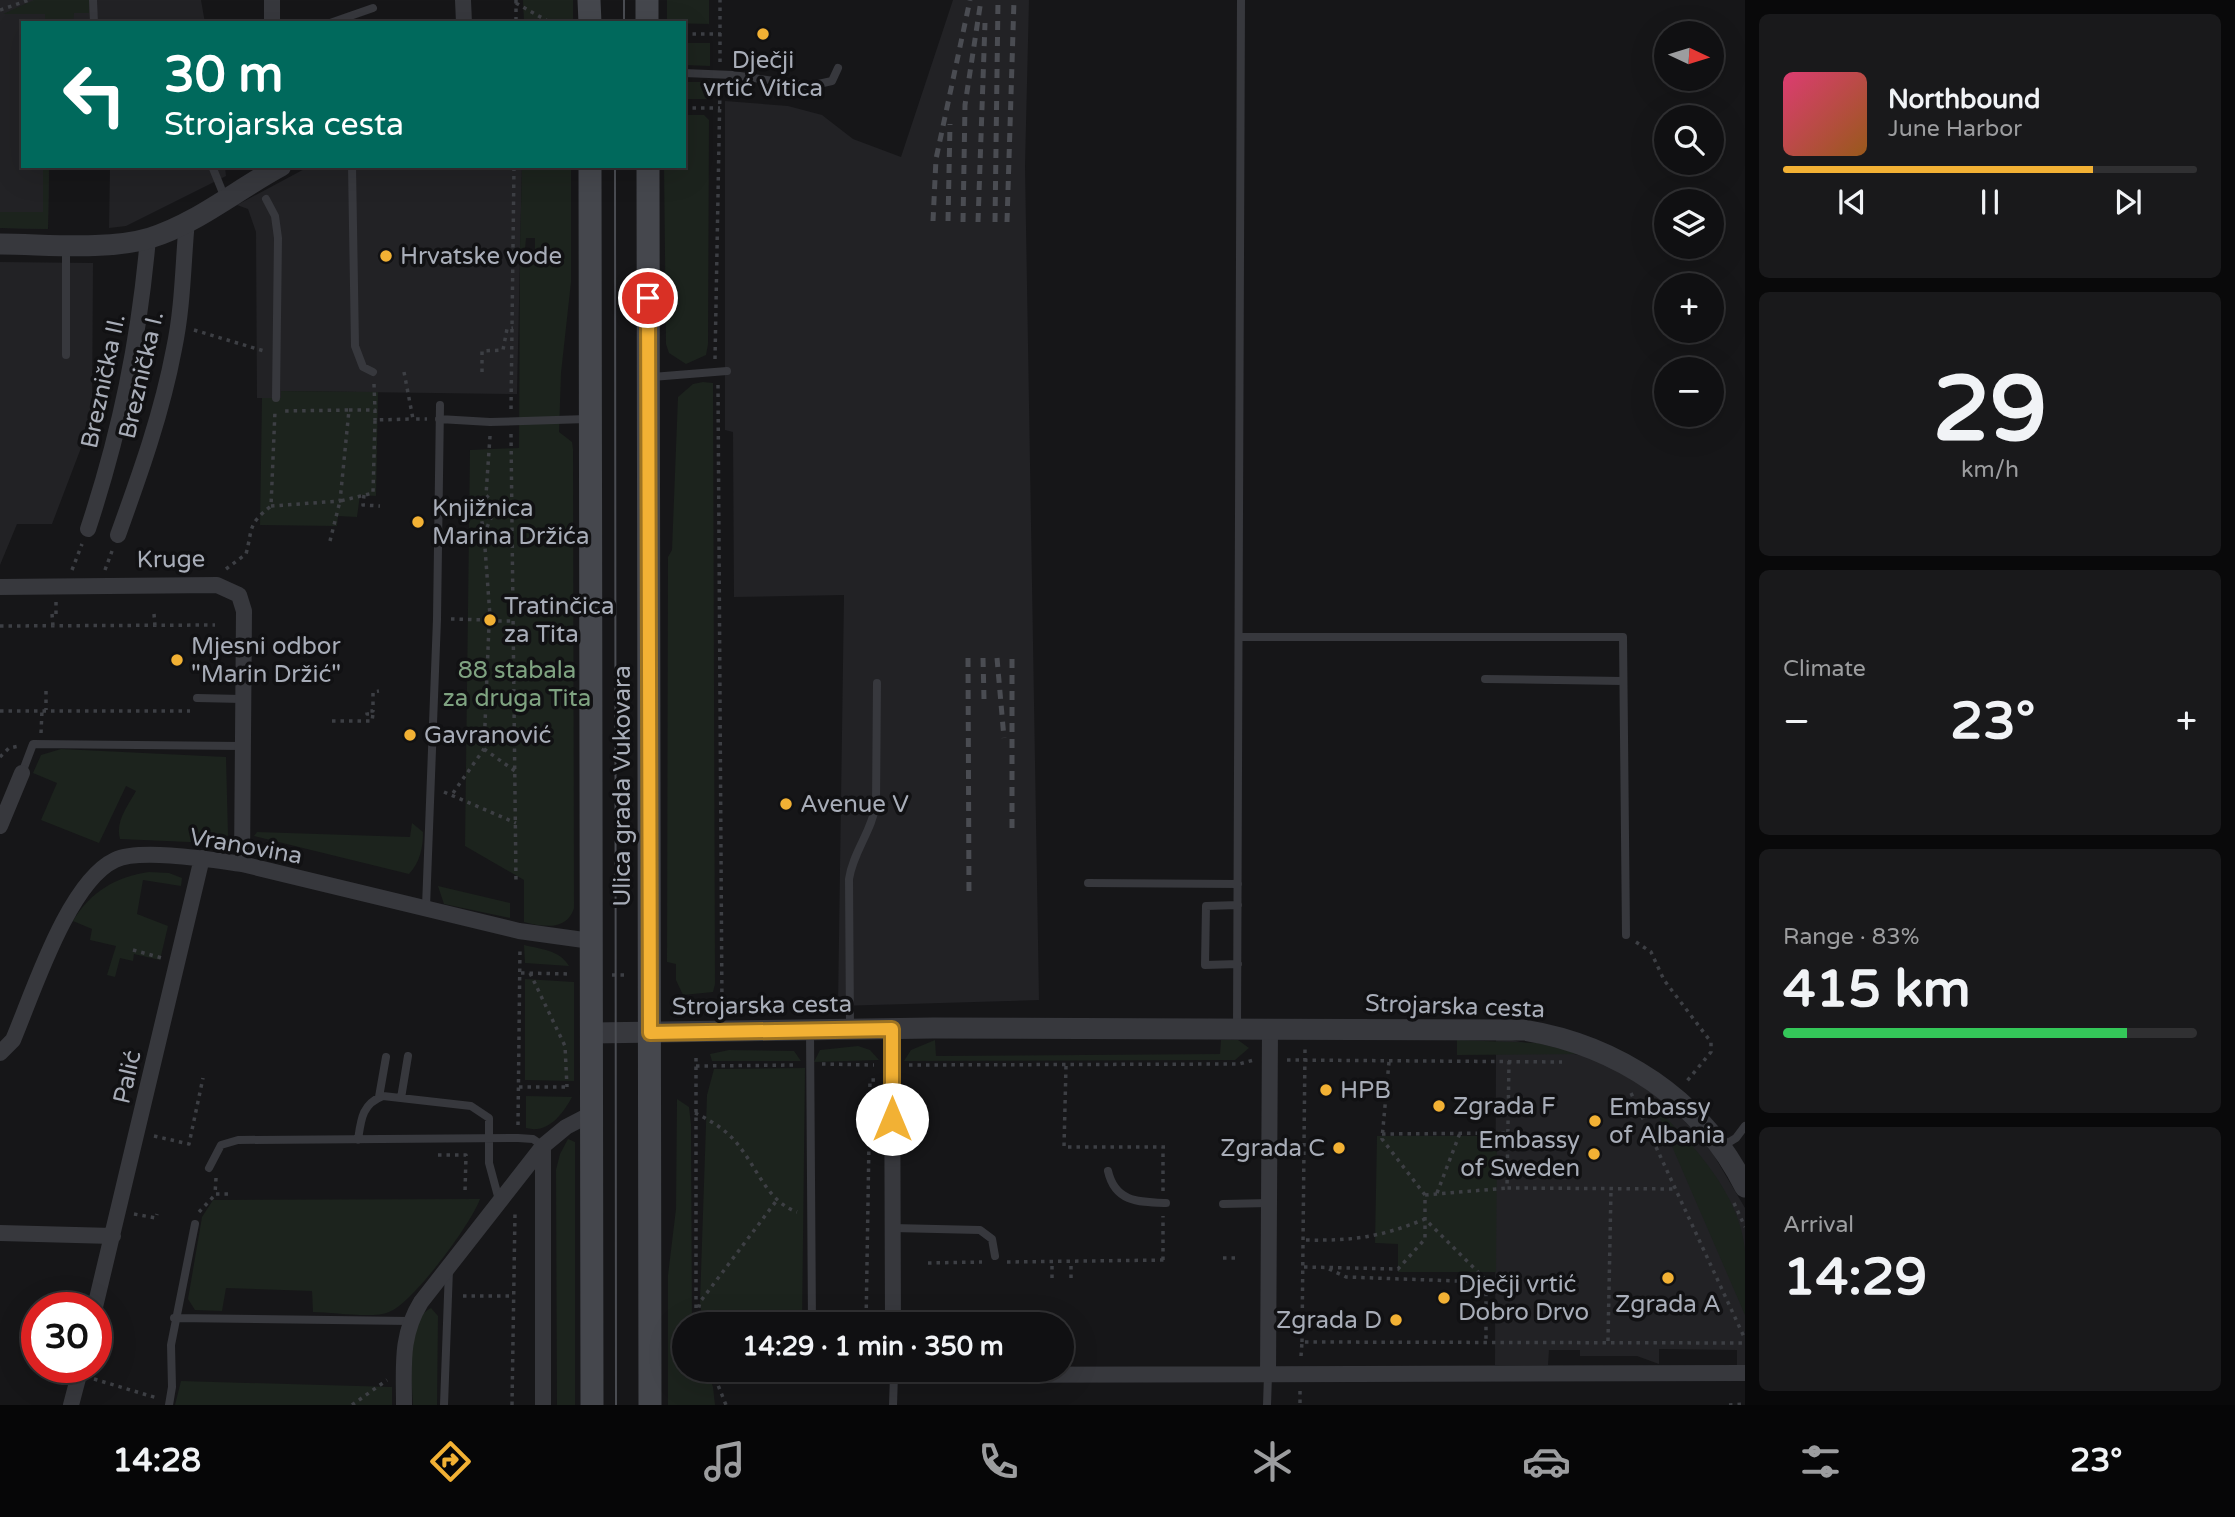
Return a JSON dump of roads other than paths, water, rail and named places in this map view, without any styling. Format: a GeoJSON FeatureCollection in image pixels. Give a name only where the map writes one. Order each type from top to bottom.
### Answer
{"type":"FeatureCollection","features":[{"type":"Feature","properties":{"kind":"main road"},"geometry":{"type":"LineString","coordinates":[[589,0],[590,21]]}},
{"type":"Feature","properties":{"kind":"main road"},"geometry":{"type":"LineString","coordinates":[[647,0],[647,21]]}},
{"type":"Feature","properties":{"kind":"main road","name":"Ulica grada Vukovara"},"geometry":{"type":"LineString","coordinates":[[590,168],[592,1405]]}},
{"type":"Feature","properties":{"kind":"main road","name":"Ulica grada Vukovara"},"geometry":{"type":"LineString","coordinates":[[648,168],[650,1405]]}},
{"type":"Feature","properties":{"kind":"street"},"geometry":{"type":"LineString","coordinates":[[272,0],[272,21]]}},
{"type":"Feature","properties":{"kind":"street"},"geometry":{"type":"LineString","coordinates":[[463,0],[464,21]]}},
{"type":"Feature","properties":{"kind":"street"},"geometry":{"type":"LineString","coordinates":[[0,244],[126,243],[148,238],[187,220],[274,168]]}},
{"type":"Feature","properties":{"kind":"street","name":"Breznička I."},"geometry":{"type":"LineString","coordinates":[[118,535],[159,414],[178,326],[187,220]]}},
{"type":"Feature","properties":{"kind":"street","name":"Breznička II."},"geometry":{"type":"LineString","coordinates":[[88,530],[121,422],[141,309],[148,238]]}},
{"type":"Feature","properties":{"kind":"street","name":"Kruge"},"geometry":{"type":"LineString","coordinates":[[0,587],[217,585],[239,595],[244,611],[242,864]]}},
{"type":"Feature","properties":{"kind":"street"},"geometry":{"type":"LineString","coordinates":[[0,826],[22,773]]}},
{"type":"Feature","properties":{"kind":"street","name":"Vranovina"},"geometry":{"type":"LineString","coordinates":[[0,1053],[13,1040],[66,916],[103,869],[115,860],[131,855],[202,858],[242,864],[519,931],[591,941]]}},
{"type":"Feature","properties":{"kind":"street","name":"Palić"},"geometry":{"type":"LineString","coordinates":[[100,1292],[202,858]]}},
{"type":"Feature","properties":{"kind":"street"},"geometry":{"type":"LineString","coordinates":[[892,1029],[893,1312]]}},
{"type":"Feature","properties":{"kind":"street","name":"Strojarska cesta"},"geometry":{"type":"LineString","coordinates":[[591,1033],[892,1029],[1524,1030],[1567,1038],[1596,1049],[1658,1084],[1721,1147],[1739,1194]]}},
{"type":"Feature","properties":{"kind":"street"},"geometry":{"type":"LineString","coordinates":[[1268,1375],[1270,1029]]}},
{"type":"Feature","properties":{"kind":"street"},"geometry":{"type":"LineString","coordinates":[[404,1405],[409,1321],[543,1146],[566,1127],[591,1114]]}},
{"type":"Feature","properties":{"kind":"street"},"geometry":{"type":"LineString","coordinates":[[543,1146],[543,1405]]}},
{"type":"Feature","properties":{"kind":"street"},"geometry":{"type":"LineString","coordinates":[[0,1233],[113,1236]]}},
{"type":"Feature","properties":{"kind":"street"},"geometry":{"type":"LineString","coordinates":[[1074,1374],[1745,1373]]}},
{"type":"Feature","properties":{"kind":"street"},"geometry":{"type":"LineString","coordinates":[[71,1405],[79,1383]]}},
{"type":"Feature","properties":{"kind":"lane"},"geometry":{"type":"LineString","coordinates":[[93,0],[94,21]]}},
{"type":"Feature","properties":{"kind":"lane"},"geometry":{"type":"LineString","coordinates":[[1237,1029],[1241,0]]}},
{"type":"Feature","properties":{"kind":"lane"},"geometry":{"type":"LineString","coordinates":[[336,21],[373,8]]}},
{"type":"Feature","properties":{"kind":"lane"},"geometry":{"type":"LineString","coordinates":[[686,73],[733,75],[809,86],[832,81],[838,68]]}},
{"type":"Feature","properties":{"kind":"lane"},"geometry":{"type":"LineString","coordinates":[[213,168],[225,198]]}},
{"type":"Feature","properties":{"kind":"lane"},"geometry":{"type":"LineString","coordinates":[[352,168],[355,346],[363,367],[373,372]]}},
{"type":"Feature","properties":{"kind":"lane"},"geometry":{"type":"LineString","coordinates":[[266,199],[275,216],[278,238],[276,398]]}},
{"type":"Feature","properties":{"kind":"lane"},"geometry":{"type":"LineString","coordinates":[[66,244],[66,355]]}},
{"type":"Feature","properties":{"kind":"lane"},"geometry":{"type":"LineString","coordinates":[[649,377],[727,371]]}},
{"type":"Feature","properties":{"kind":"lane"},"geometry":{"type":"LineString","coordinates":[[426,907],[432,790],[440,405]]}},
{"type":"Feature","properties":{"kind":"lane"},"geometry":{"type":"LineString","coordinates":[[439,419],[490,422],[589,419]]}},
{"type":"Feature","properties":{"kind":"lane"},"geometry":{"type":"LineString","coordinates":[[1239,637],[1623,637],[1626,935]]}},
{"type":"Feature","properties":{"kind":"lane"},"geometry":{"type":"LineString","coordinates":[[1485,680],[1622,681]]}},
{"type":"Feature","properties":{"kind":"lane"},"geometry":{"type":"LineString","coordinates":[[850,1030],[849,879],[854,856],[872,821],[876,804],[877,683]]}},
{"type":"Feature","properties":{"kind":"lane"},"geometry":{"type":"LineString","coordinates":[[197,698],[242,699]]}},
{"type":"Feature","properties":{"kind":"lane"},"geometry":{"type":"LineString","coordinates":[[22,773],[33,744],[242,746]]}},
{"type":"Feature","properties":{"kind":"lane"},"geometry":{"type":"LineString","coordinates":[[1088,883],[1238,884]]}},
{"type":"Feature","properties":{"kind":"lane"},"geometry":{"type":"LineString","coordinates":[[1238,905],[1206,906],[1205,965],[1238,964]]}},
{"type":"Feature","properties":{"kind":"lane"},"geometry":{"type":"LineString","coordinates":[[810,1031],[812,1312]]}},
{"type":"Feature","properties":{"kind":"lane"},"geometry":{"type":"LineString","coordinates":[[401,1098],[408,1056]]}},
{"type":"Feature","properties":{"kind":"lane"},"geometry":{"type":"LineString","coordinates":[[379,1097],[386,1058]]}},
{"type":"Feature","properties":{"kind":"lane"},"geometry":{"type":"LineString","coordinates":[[358,1140],[362,1114],[370,1101],[379,1097],[471,1106],[483,1111],[489,1118],[489,1163],[500,1203]]}},
{"type":"Feature","properties":{"kind":"lane"},"geometry":{"type":"LineString","coordinates":[[1721,1147],[1736,1138],[1745,1126]]}},
{"type":"Feature","properties":{"kind":"lane"},"geometry":{"type":"LineString","coordinates":[[212,1169],[221,1145],[227,1142],[533,1139],[543,1146]]}},
{"type":"Feature","properties":{"kind":"lane"},"geometry":{"type":"LineString","coordinates":[[1108,1171],[1111,1186],[1119,1195],[1132,1201],[1166,1203]]}},
{"type":"Feature","properties":{"kind":"lane"},"geometry":{"type":"LineString","coordinates":[[1223,1203],[1269,1203]]}},
{"type":"Feature","properties":{"kind":"lane"},"geometry":{"type":"LineString","coordinates":[[170,1403],[174,1318],[195,1224]]}},
{"type":"Feature","properties":{"kind":"lane"},"geometry":{"type":"LineString","coordinates":[[893,1228],[980,1230],[992,1239],[995,1260]]}},
{"type":"Feature","properties":{"kind":"lane"},"geometry":{"type":"LineString","coordinates":[[444,1405],[449,1269]]}},
{"type":"Feature","properties":{"kind":"lane"},"geometry":{"type":"LineString","coordinates":[[174,1318],[409,1321]]}},
{"type":"Feature","properties":{"kind":"lane"},"geometry":{"type":"LineString","coordinates":[[1267,1405],[1268,1375]]}},
{"type":"Feature","properties":{"kind":"lane"},"geometry":{"type":"LineString","coordinates":[[893,1405],[894,1382]]}},
{"type":"Feature","properties":{"kind":"tram line"},"geometry":{"type":"LineString","coordinates":[[624,0],[624,21]]}},
{"type":"Feature","properties":{"kind":"tram line"},"geometry":{"type":"LineString","coordinates":[[615,168],[616,1405]]}},
{"type":"Feature","properties":{"kind":"railway"},"geometry":{"type":"LineString","coordinates":[[933,221],[936,159],[970,0]]}},
{"type":"Feature","properties":{"kind":"railway"},"geometry":{"type":"LineString","coordinates":[[963,222],[965,105],[981,0]]}},
{"type":"Feature","properties":{"kind":"railway"},"geometry":{"type":"LineString","coordinates":[[995,222],[998,0]]}},
{"type":"Feature","properties":{"kind":"railway"},"geometry":{"type":"LineString","coordinates":[[1007,222],[1014,0]]}},
{"type":"Feature","properties":{"kind":"railway"},"geometry":{"type":"LineString","coordinates":[[978,222],[985,23]]}},
{"type":"Feature","properties":{"kind":"railway"},"geometry":{"type":"LineString","coordinates":[[948,221],[950,124]]}},
{"type":"Feature","properties":{"kind":"railway"},"geometry":{"type":"LineString","coordinates":[[968,658],[969,898]]}},
{"type":"Feature","properties":{"kind":"railway"},"geometry":{"type":"LineString","coordinates":[[983,658],[984,699]]}},
{"type":"Feature","properties":{"kind":"railway"},"geometry":{"type":"LineString","coordinates":[[997,658],[1004,738]]}},
{"type":"Feature","properties":{"kind":"railway"},"geometry":{"type":"LineString","coordinates":[[1012,659],[1012,834]]}},
{"type":"Feature","properties":{"kind":"place","name":"Dječji vrtić Vitica"},"geometry":{"type":"Point","coordinates":[763,34]}},
{"type":"Feature","properties":{"kind":"place","name":"Hrvatske vode"},"geometry":{"type":"Point","coordinates":[386,256]}},
{"type":"Feature","properties":{"kind":"place","name":"Knjižnica Marina Držića"},"geometry":{"type":"Point","coordinates":[418,522]}},
{"type":"Feature","properties":{"kind":"place","name":"Tratinčica za Tita"},"geometry":{"type":"Point","coordinates":[490,620]}},
{"type":"Feature","properties":{"kind":"place","name":"Mjesni odbor \"Marin Držić\""},"geometry":{"type":"Point","coordinates":[177,660]}},
{"type":"Feature","properties":{"kind":"place","name":"Gavranović"},"geometry":{"type":"Point","coordinates":[410,735]}},
{"type":"Feature","properties":{"kind":"place","name":"Avenue V"},"geometry":{"type":"Point","coordinates":[786,804]}},
{"type":"Feature","properties":{"kind":"place","name":"HPB"},"geometry":{"type":"Point","coordinates":[1326,1090]}},
{"type":"Feature","properties":{"kind":"place","name":"Zgrada F"},"geometry":{"type":"Point","coordinates":[1439,1106]}},
{"type":"Feature","properties":{"kind":"place","name":"Embassy of Albania"},"geometry":{"type":"Point","coordinates":[1595,1121]}},
{"type":"Feature","properties":{"kind":"place","name":"Zgrada C"},"geometry":{"type":"Point","coordinates":[1339,1148]}},
{"type":"Feature","properties":{"kind":"place","name":"Embassy of Sweden"},"geometry":{"type":"Point","coordinates":[1594,1154]}},
{"type":"Feature","properties":{"kind":"place","name":"Zgrada A"},"geometry":{"type":"Point","coordinates":[1668,1278]}},
{"type":"Feature","properties":{"kind":"place","name":"Dječji vrtić Dobro Drvo"},"geometry":{"type":"Point","coordinates":[1444,1298]}},
{"type":"Feature","properties":{"kind":"place","name":"Zgrada D"},"geometry":{"type":"Point","coordinates":[1396,1320]}},
{"type":"Feature","properties":{"kind":"park label","name":"88 stabala za druga Tita"},"geometry":{"type":"Point","coordinates":[517,684]}}]}
